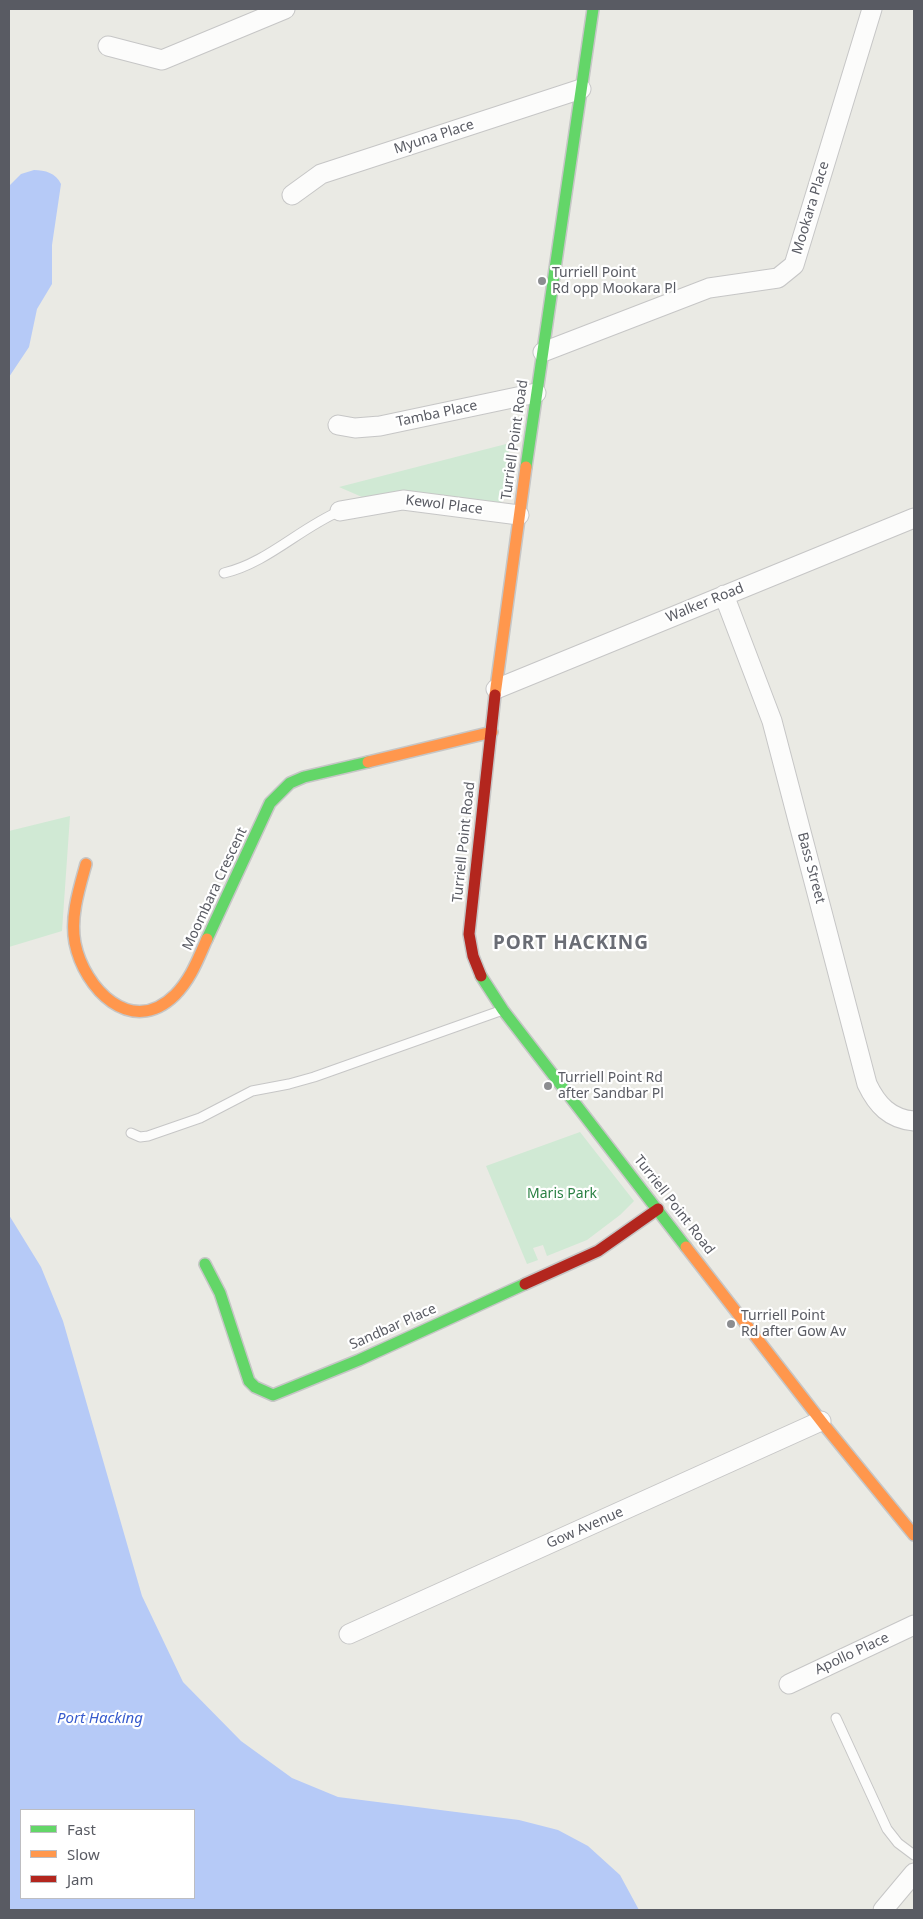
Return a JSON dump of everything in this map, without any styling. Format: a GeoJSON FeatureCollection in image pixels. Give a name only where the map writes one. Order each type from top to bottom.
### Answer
{"type":"FeatureCollection","features":[{"type":"Feature","properties":{"kind":"street"},"geometry":{"type":"LineString","coordinates":[[108,46],[162,60],[285,9]]}},
{"type":"Feature","properties":{"kind":"street","name":"Turriell Point Road"},"geometry":{"type":"LineString","coordinates":[[593,9],[536,393],[496,689],[469,934],[470,950],[476,968],[503,1010],[821,1421],[914,1535]]}},
{"type":"Feature","properties":{"kind":"street","name":"Mookara Place"},"geometry":{"type":"LineString","coordinates":[[543,352],[709,288],[778,278],[794,265],[872,9]]}},
{"type":"Feature","properties":{"kind":"street","name":"Myuna Place"},"geometry":{"type":"LineString","coordinates":[[292,195],[321,174],[581,89]]}},
{"type":"Feature","properties":{"kind":"street","name":"Tamba Place"},"geometry":{"type":"LineString","coordinates":[[338,425],[355,428],[380,426],[536,393]]}},
{"type":"Feature","properties":{"kind":"street","name":"Kewol Place"},"geometry":{"type":"LineString","coordinates":[[340,511],[403,500],[519,515]]}},
{"type":"Feature","properties":{"kind":"street","name":"Walker Road"},"geometry":{"type":"LineString","coordinates":[[496,689],[914,518]]}},
{"type":"Feature","properties":{"kind":"street","name":"Bass Street"},"geometry":{"type":"LineString","coordinates":[[724,595],[772,721],[867,1084],[886,1112],[905,1120],[914,1121]]}},
{"type":"Feature","properties":{"kind":"street","name":"Moombara Crescent"},"geometry":{"type":"LineString","coordinates":[[86,864],[81,883],[74,931],[76,944],[87,974],[97,991],[117,1008],[131,1011],[156,1008],[175,996],[190,977],[270,803],[290,783],[304,777],[492,732]]}},
{"type":"Feature","properties":{"kind":"street","name":"Sandbar Place"},"geometry":{"type":"LineString","coordinates":[[204,1264],[220,1293],[243,1368],[249,1381],[255,1387],[273,1395],[359,1360],[598,1252],[658,1209]]}},
{"type":"Feature","properties":{"kind":"street","name":"Gow Avenue"},"geometry":{"type":"LineString","coordinates":[[350,1634],[821,1421]]}},
{"type":"Feature","properties":{"kind":"street","name":"Apollo Place"},"geometry":{"type":"LineString","coordinates":[[790,1684],[914,1625]]}},
{"type":"Feature","properties":{"kind":"street"},"geometry":{"type":"LineString","coordinates":[[883,1910],[914,1873]]}},
{"type":"Feature","properties":{"kind":"lane"},"geometry":{"type":"LineString","coordinates":[[224,573],[242,569],[320,520],[340,511]]}},
{"type":"Feature","properties":{"kind":"lane"},"geometry":{"type":"LineString","coordinates":[[131,1133],[140,1137],[156,1133],[200,1118],[252,1091],[289,1084],[314,1076],[503,1010]]}},
{"type":"Feature","properties":{"kind":"lane"},"geometry":{"type":"LineString","coordinates":[[836,1718],[887,1830],[898,1843],[914,1855]]}},
{"type":"Feature","properties":{"kind":"green space"},"geometry":{"type":"Polygon","coordinates":[[[510,443],[501,505],[404,493],[362,497],[339,487],[510,443]]]}},
{"type":"Feature","properties":{"kind":"green space"},"geometry":{"type":"Polygon","coordinates":[[[70,816],[62,931],[9,947],[9,831],[70,816]]]}},
{"type":"Feature","properties":{"kind":"green space","name":"Maris Park"},"geometry":{"type":"Polygon","coordinates":[[[580,1132],[634,1201],[620,1215],[587,1240],[547,1256],[543,1245],[533,1248],[538,1260],[527,1264],[486,1166],[580,1132]]]}},
{"type":"Feature","properties":{"kind":"water"},"geometry":{"type":"Polygon","coordinates":[[[34,170],[50,173],[61,184],[52,245],[52,284],[37,309],[29,347],[9,377],[9,186],[21,174],[34,170]]]}},
{"type":"Feature","properties":{"kind":"water","name":"Port Hacking"},"geometry":{"type":"Polygon","coordinates":[[[9,1215],[41,1267],[63,1321],[142,1596],[183,1682],[241,1741],[292,1778],[338,1797],[519,1820],[558,1830],[588,1846],[620,1875],[639,1910],[9,1910],[9,1215]]]}},
{"type":"Feature","properties":{"kind":"traffic: fast"},"geometry":{"type":"LineString","coordinates":[[526,467],[593,9]]}},
{"type":"Feature","properties":{"kind":"traffic: fast"},"geometry":{"type":"LineString","coordinates":[[207,939],[270,803],[290,783],[304,777],[368,762]]}},
{"type":"Feature","properties":{"kind":"traffic: fast"},"geometry":{"type":"LineString","coordinates":[[481,976],[503,1010],[686,1247]]}},
{"type":"Feature","properties":{"kind":"traffic: fast"},"geometry":{"type":"LineString","coordinates":[[205,1264],[220,1293],[249,1381],[255,1387],[273,1395],[359,1360],[525,1284]]}},
{"type":"Feature","properties":{"kind":"traffic: slow"},"geometry":{"type":"LineString","coordinates":[[495,695],[526,467]]}},
{"type":"Feature","properties":{"kind":"traffic: slow"},"geometry":{"type":"LineString","coordinates":[[368,762],[492,732]]}},
{"type":"Feature","properties":{"kind":"traffic: slow"},"geometry":{"type":"LineString","coordinates":[[86,864],[74,913],[75,943],[80,960],[88,976],[99,991],[112,1002],[126,1009],[142,1011],[158,1007],[181,989],[194,969],[207,939]]}},
{"type":"Feature","properties":{"kind":"traffic: slow"},"geometry":{"type":"LineString","coordinates":[[686,1247],[825,1426],[914,1535]]}},
{"type":"Feature","properties":{"kind":"traffic: jam"},"geometry":{"type":"LineString","coordinates":[[481,976],[473,956],[469,934],[495,695]]}},
{"type":"Feature","properties":{"kind":"traffic: jam"},"geometry":{"type":"LineString","coordinates":[[525,1284],[598,1251],[658,1209]]}},
{"type":"Feature","properties":{"kind":"place","name":"Turriell Point Rd opp Mookara Pl"},"geometry":{"type":"Point","coordinates":[542,281]}},
{"type":"Feature","properties":{"kind":"place","name":"Turriell Point Rd after Sandbar Pl"},"geometry":{"type":"Point","coordinates":[548,1086]}},
{"type":"Feature","properties":{"kind":"place","name":"Turriell Point Rd after Gow Av"},"geometry":{"type":"Point","coordinates":[731,1324]}},
{"type":"Feature","properties":{"kind":"district","name":"PORT HACKING"},"geometry":{"type":"Point","coordinates":[571,944]}}]}
